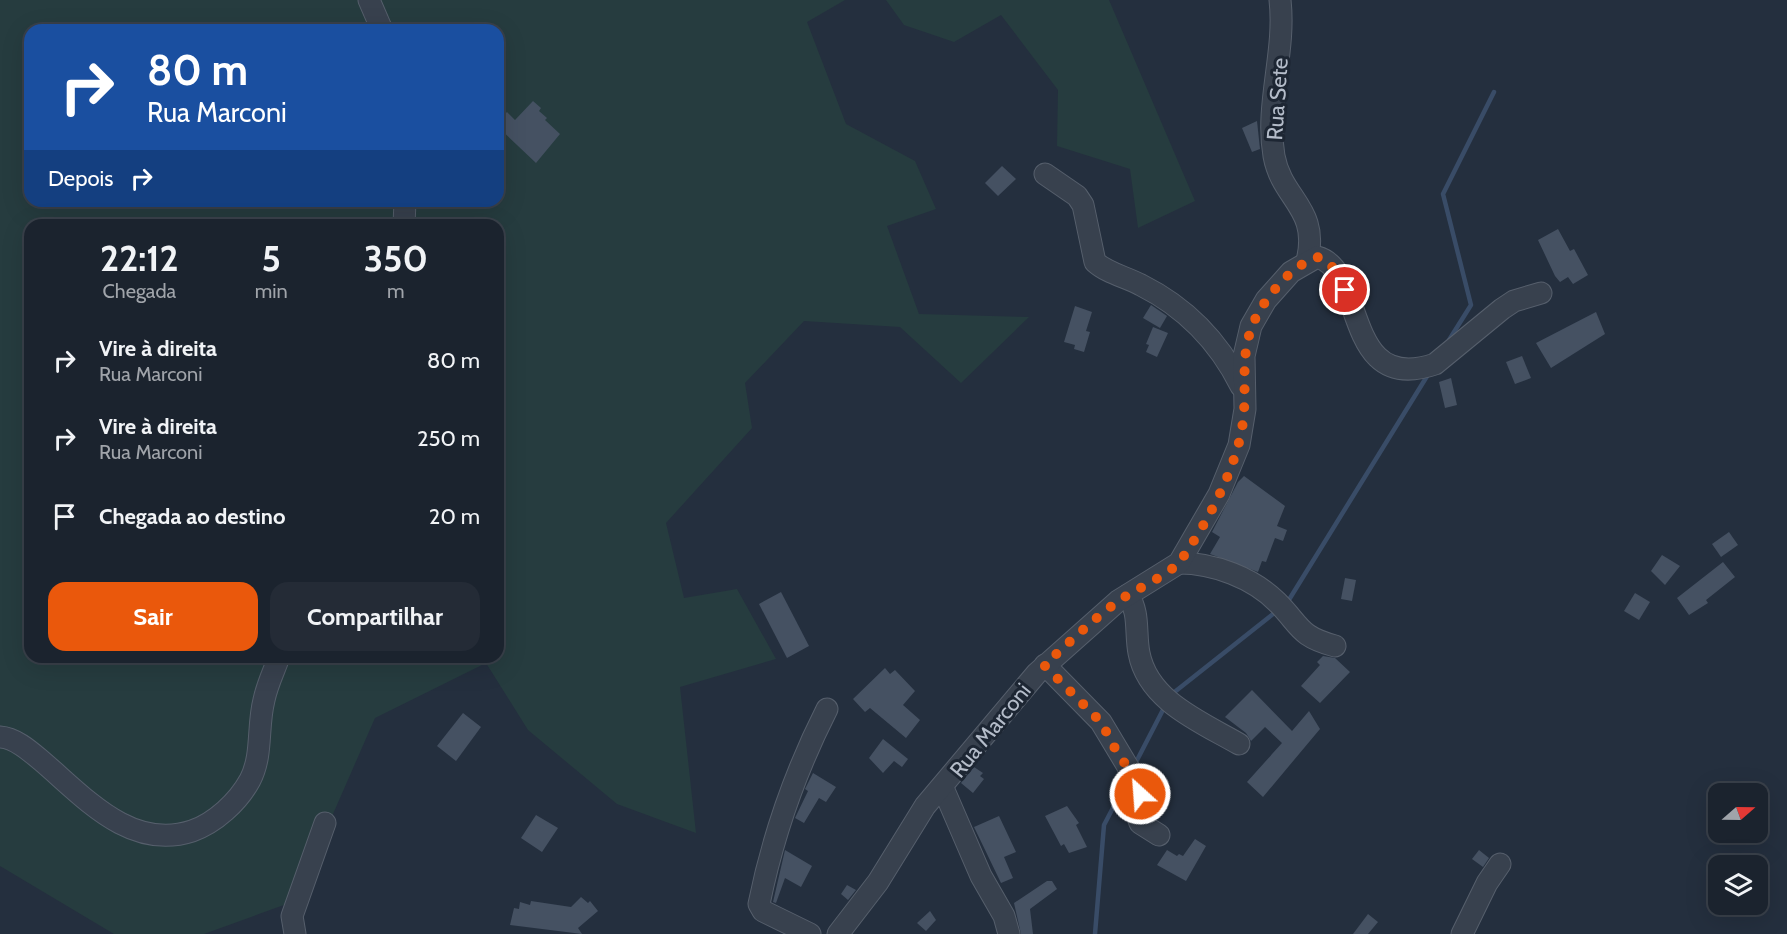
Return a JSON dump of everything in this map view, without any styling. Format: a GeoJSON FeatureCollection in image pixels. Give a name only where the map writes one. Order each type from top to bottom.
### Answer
{"type":"FeatureCollection","features":[{"type":"Feature","properties":{"kind":"street"},"geometry":{"type":"LineString","coordinates":[[369,0],[379,24]]}},
{"type":"Feature","properties":{"kind":"street","name":"Rua Sete"},"geometry":{"type":"LineString","coordinates":[[1280,0],[1282,21],[1273,121],[1274,155],[1278,171],[1302,211],[1311,233],[1307,261]]}},
{"type":"Feature","properties":{"kind":"street"},"geometry":{"type":"LineString","coordinates":[[1045,174],[1077,196],[1083,205],[1095,262],[1157,294],[1186,314],[1221,351],[1243,389]]}},
{"type":"Feature","properties":{"kind":"street"},"geometry":{"type":"LineString","coordinates":[[1307,261],[1317,257],[1330,263],[1345,290],[1367,343],[1385,363],[1398,368],[1423,368],[1435,364],[1508,305],[1541,293]]}},
{"type":"Feature","properties":{"kind":"street","name":"Rua Marconi"},"geometry":{"type":"LineString","coordinates":[[838,934],[878,882],[925,806],[943,788],[1044,665],[1101,614],[1179,563],[1219,494],[1232,464],[1242,430],[1245,409],[1244,356],[1251,326],[1266,300],[1291,272],[1307,261]]}},
{"type":"Feature","properties":{"kind":"street"},"geometry":{"type":"LineString","coordinates":[[1179,563],[1213,567],[1244,580],[1276,601],[1303,633],[1312,639],[1335,646]]}},
{"type":"Feature","properties":{"kind":"street"},"geometry":{"type":"LineString","coordinates":[[1128,595],[1137,615],[1140,657],[1153,685],[1177,708],[1239,744]]}},
{"type":"Feature","properties":{"kind":"street"},"geometry":{"type":"LineString","coordinates":[[0,737],[29,749],[103,815],[122,825],[157,835],[185,833],[209,823],[229,807],[249,781],[258,761],[264,698],[277,663]]}},
{"type":"Feature","properties":{"kind":"street"},"geometry":{"type":"LineString","coordinates":[[1044,665],[1101,722],[1140,787],[1136,812],[1140,823],[1159,836]]}},
{"type":"Feature","properties":{"kind":"street"},"geometry":{"type":"LineString","coordinates":[[810,934],[763,911],[759,904],[774,837],[799,768],[827,709]]}},
{"type":"Feature","properties":{"kind":"street"},"geometry":{"type":"LineString","coordinates":[[943,788],[981,876],[1004,916],[1009,934]]}},
{"type":"Feature","properties":{"kind":"street"},"geometry":{"type":"LineString","coordinates":[[294,934],[292,916],[325,823]]}},
{"type":"Feature","properties":{"kind":"street"},"geometry":{"type":"LineString","coordinates":[[1462,934],[1487,884],[1500,864]]}},
{"type":"Feature","properties":{"kind":"green space"},"geometry":{"type":"Polygon","coordinates":[[[0,0],[845,0],[807,22],[846,124],[915,161],[936,209],[887,226],[919,314],[1029,317],[961,383],[900,327],[804,321],[745,383],[752,428],[666,523],[684,598],[737,589],[776,659],[680,687],[696,833],[617,804],[528,730],[486,663],[375,718],[295,901],[204,934],[114,934],[0,866],[0,0]]]}},
{"type":"Feature","properties":{"kind":"green space"},"geometry":{"type":"Polygon","coordinates":[[[886,0],[1109,0],[1195,201],[1138,228],[1130,169],[1057,146],[1058,90],[1001,15],[954,42],[904,25],[886,0]]]}},
{"type":"Feature","properties":{"kind":"building"},"geometry":{"type":"Polygon","coordinates":[[[533,101],[541,108],[539,111],[547,118],[545,120],[560,134],[536,163],[504,133],[504,115],[507,112],[515,120],[533,101]]]}},
{"type":"Feature","properties":{"kind":"building"},"geometry":{"type":"Polygon","coordinates":[[[1257,121],[1260,149],[1252,152],[1242,128],[1257,121]]]}},
{"type":"Feature","properties":{"kind":"building"},"geometry":{"type":"Polygon","coordinates":[[[1002,166],[1016,179],[998,196],[985,183],[1002,166]]]}},
{"type":"Feature","properties":{"kind":"building"},"geometry":{"type":"Polygon","coordinates":[[[1558,229],[1570,251],[1574,249],[1588,275],[1573,284],[1568,277],[1560,282],[1555,276],[1538,240],[1558,229]]]}},
{"type":"Feature","properties":{"kind":"building"},"geometry":{"type":"Polygon","coordinates":[[[1151,305],[1167,316],[1160,328],[1143,318],[1151,305]]]}},
{"type":"Feature","properties":{"kind":"building"},"geometry":{"type":"Polygon","coordinates":[[[1075,306],[1092,312],[1086,331],[1090,332],[1084,352],[1074,349],[1075,345],[1064,342],[1075,306]]]}},
{"type":"Feature","properties":{"kind":"building"},"geometry":{"type":"Polygon","coordinates":[[[1596,312],[1605,334],[1551,368],[1536,343],[1596,312]]]}},
{"type":"Feature","properties":{"kind":"building"},"geometry":{"type":"Polygon","coordinates":[[[1153,327],[1168,333],[1157,357],[1146,352],[1149,345],[1146,344],[1153,327]]]}},
{"type":"Feature","properties":{"kind":"building"},"geometry":{"type":"Polygon","coordinates":[[[1522,356],[1531,378],[1515,384],[1506,362],[1522,356]]]}},
{"type":"Feature","properties":{"kind":"building"},"geometry":{"type":"Polygon","coordinates":[[[1451,378],[1457,405],[1445,408],[1439,382],[1451,378]]]}},
{"type":"Feature","properties":{"kind":"building"},"geometry":{"type":"Polygon","coordinates":[[[1244,476],[1285,506],[1277,526],[1287,530],[1283,541],[1275,538],[1266,562],[1262,561],[1258,572],[1210,554],[1220,537],[1212,532],[1238,482],[1244,476]]]}},
{"type":"Feature","properties":{"kind":"building"},"geometry":{"type":"Polygon","coordinates":[[[1729,532],[1738,545],[1721,557],[1712,544],[1729,532]]]}},
{"type":"Feature","properties":{"kind":"building"},"geometry":{"type":"Polygon","coordinates":[[[1662,555],[1680,566],[1665,585],[1651,571],[1662,555]]]}},
{"type":"Feature","properties":{"kind":"building"},"geometry":{"type":"Polygon","coordinates":[[[1723,562],[1735,577],[1706,600],[1708,603],[1689,615],[1677,598],[1723,562]]]}},
{"type":"Feature","properties":{"kind":"building"},"geometry":{"type":"Polygon","coordinates":[[[1345,578],[1356,580],[1352,601],[1341,599],[1345,578]]]}},
{"type":"Feature","properties":{"kind":"building"},"geometry":{"type":"Polygon","coordinates":[[[781,592],[809,646],[787,658],[759,604],[781,592]]]}},
{"type":"Feature","properties":{"kind":"building"},"geometry":{"type":"Polygon","coordinates":[[[1635,593],[1650,602],[1639,620],[1624,611],[1635,593]]]}},
{"type":"Feature","properties":{"kind":"building"},"geometry":{"type":"Polygon","coordinates":[[[1323,656],[1335,658],[1350,672],[1320,703],[1301,686],[1320,665],[1317,662],[1323,656]]]}},
{"type":"Feature","properties":{"kind":"building"},"geometry":{"type":"Polygon","coordinates":[[[885,668],[890,674],[895,670],[915,691],[903,705],[920,720],[906,738],[870,708],[865,712],[853,699],[885,668]]]}},
{"type":"Feature","properties":{"kind":"building"},"geometry":{"type":"Polygon","coordinates":[[[1252,690],[1292,731],[1309,711],[1320,729],[1263,797],[1247,782],[1282,743],[1265,727],[1251,741],[1246,733],[1225,717],[1252,690]]]}},
{"type":"Feature","properties":{"kind":"building"},"geometry":{"type":"Polygon","coordinates":[[[463,713],[481,727],[456,761],[437,746],[463,713]]]}},
{"type":"Feature","properties":{"kind":"building"},"geometry":{"type":"Polygon","coordinates":[[[883,739],[908,759],[902,767],[894,761],[883,773],[869,758],[883,739]]]}},
{"type":"Feature","properties":{"kind":"building"},"geometry":{"type":"Polygon","coordinates":[[[974,767],[983,773],[980,776],[984,779],[973,793],[961,783],[974,767]]]}},
{"type":"Feature","properties":{"kind":"building"},"geometry":{"type":"Polygon","coordinates":[[[813,773],[836,787],[826,802],[819,798],[804,823],[795,818],[808,791],[805,789],[813,773]]]}},
{"type":"Feature","properties":{"kind":"building"},"geometry":{"type":"Polygon","coordinates":[[[1067,806],[1079,823],[1076,825],[1087,847],[1069,853],[1064,844],[1061,846],[1045,816],[1067,806]]]}},
{"type":"Feature","properties":{"kind":"building"},"geometry":{"type":"Polygon","coordinates":[[[536,815],[558,828],[542,852],[521,838],[536,815]]]}},
{"type":"Feature","properties":{"kind":"building"},"geometry":{"type":"Polygon","coordinates":[[[999,816],[1016,852],[1004,857],[1013,878],[1001,883],[974,827],[999,816]]]}},
{"type":"Feature","properties":{"kind":"building"},"geometry":{"type":"Polygon","coordinates":[[[1195,839],[1206,846],[1186,881],[1157,865],[1167,850],[1177,856],[1179,854],[1183,856],[1195,839]]]}},
{"type":"Feature","properties":{"kind":"building"},"geometry":{"type":"Polygon","coordinates":[[[785,850],[812,866],[801,887],[785,878],[776,903],[773,902],[785,850]]]}},
{"type":"Feature","properties":{"kind":"building"},"geometry":{"type":"Polygon","coordinates":[[[1479,850],[1489,858],[1483,867],[1472,859],[1479,850]]]}},
{"type":"Feature","properties":{"kind":"building"},"geometry":{"type":"Polygon","coordinates":[[[1047,881],[1052,881],[1057,889],[1030,909],[1033,934],[1021,934],[1014,903],[1047,881]]]}},
{"type":"Feature","properties":{"kind":"building"},"geometry":{"type":"Polygon","coordinates":[[[847,885],[856,890],[848,900],[841,894],[847,885]]]}},
{"type":"Feature","properties":{"kind":"building"},"geometry":{"type":"Polygon","coordinates":[[[581,897],[588,903],[590,901],[598,911],[578,928],[582,934],[510,925],[514,908],[519,909],[520,902],[530,905],[531,901],[571,907],[581,897]]]}},
{"type":"Feature","properties":{"kind":"building"},"geometry":{"type":"Polygon","coordinates":[[[930,911],[936,920],[926,931],[917,923],[930,911]]]}},
{"type":"Feature","properties":{"kind":"building"},"geometry":{"type":"Polygon","coordinates":[[[1368,914],[1378,922],[1368,934],[1353,934],[1368,914]]]}},
{"type":"Feature","properties":{"kind":"waterway"},"geometry":{"type":"LineString","coordinates":[[1449,340],[1471,305],[1443,194],[1494,92]]}},
{"type":"Feature","properties":{"kind":"waterway"},"geometry":{"type":"LineString","coordinates":[[1287,603],[1429,373]]}},
{"type":"Feature","properties":{"kind":"waterway"},"geometry":{"type":"LineString","coordinates":[[1172,694],[1278,610]]}},
{"type":"Feature","properties":{"kind":"waterway"},"geometry":{"type":"LineString","coordinates":[[1134,766],[1166,704]]}},
{"type":"Feature","properties":{"kind":"waterway"},"geometry":{"type":"LineString","coordinates":[[1095,934],[1104,825],[1128,779]]}},
{"type":"Feature","properties":{"kind":"route"},"geometry":{"type":"LineString","coordinates":[[1140,794],[1137,780],[1118,754],[1101,722],[1078,696],[1044,665],[1118,601],[1179,563],[1188,550],[1219,494],[1239,445],[1245,409],[1244,356],[1251,326],[1266,300],[1291,272],[1317,257],[1330,263],[1345,290]]}}]}
